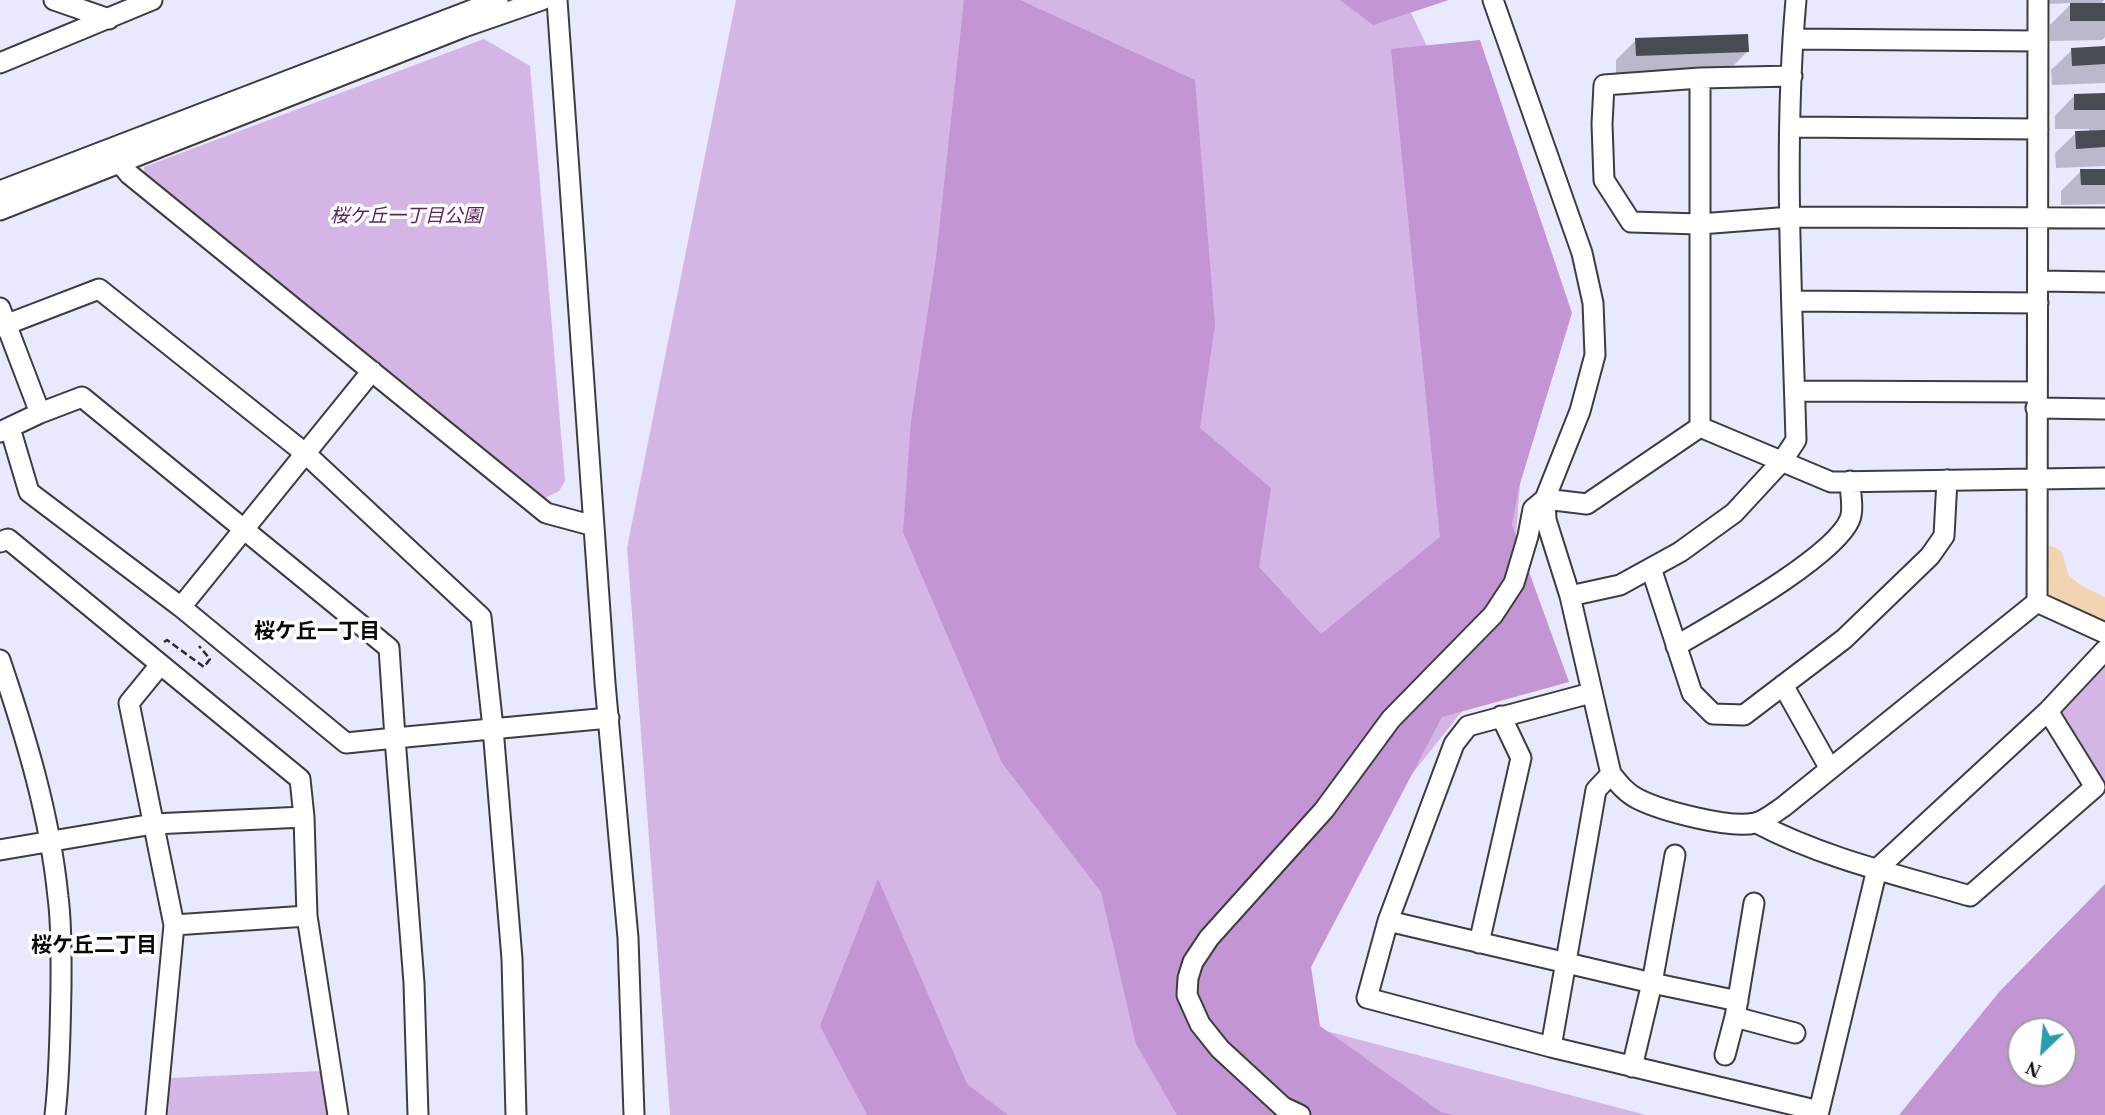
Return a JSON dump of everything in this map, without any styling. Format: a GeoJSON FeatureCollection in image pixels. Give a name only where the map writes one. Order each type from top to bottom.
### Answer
{"type":"FeatureCollection","features":[{"type":"Feature","properties":{"kind":"street"},"geometry":{"type":"LineString","coordinates":[[54,0],[109,19]]}},
{"type":"Feature","properties":{"kind":"street"},"geometry":{"type":"LineString","coordinates":[[0,63],[152,0]]}},
{"type":"Feature","properties":{"kind":"street"},"geometry":{"type":"LineString","coordinates":[[455,16],[482,0]]}},
{"type":"Feature","properties":{"kind":"street"},"geometry":{"type":"LineString","coordinates":[[0,210],[116,155],[498,0]]}},
{"type":"Feature","properties":{"kind":"street"},"geometry":{"type":"LineString","coordinates":[[0,191],[116,155],[542,0]]}},
{"type":"Feature","properties":{"kind":"street"},"geometry":{"type":"LineString","coordinates":[[557,0],[594,526],[628,938],[634,1115]]}},
{"type":"Feature","properties":{"kind":"street"},"geometry":{"type":"LineString","coordinates":[[1493,0],[1582,253],[1593,303],[1595,355],[1580,411],[1545,499],[1546,520],[1570,596],[1611,774],[1623,789],[1640,800],[1700,818],[1732,825],[1757,823],[1783,807],[2037,602]]}},
{"type":"Feature","properties":{"kind":"street"},"geometry":{"type":"LineString","coordinates":[[1570,596],[1620,585],[1680,552],[1734,513],[1783,460],[1796,440],[1791,217],[1793,39],[1796,0]]}},
{"type":"Feature","properties":{"kind":"street"},"geometry":{"type":"LineString","coordinates":[[2037,602],[2035,478],[2039,219],[2038,0]]}},
{"type":"Feature","properties":{"kind":"street"},"geometry":{"type":"LineString","coordinates":[[1793,39],[2038,41]]}},
{"type":"Feature","properties":{"kind":"street"},"geometry":{"type":"LineString","coordinates":[[1793,76],[1700,78],[1604,85],[1604,180],[1631,222],[1700,224],[1791,217],[2105,218]]}},
{"type":"Feature","properties":{"kind":"street"},"geometry":{"type":"LineString","coordinates":[[1700,78],[1700,427]]}},
{"type":"Feature","properties":{"kind":"street"},"geometry":{"type":"LineString","coordinates":[[1792,127],[2039,130]]}},
{"type":"Feature","properties":{"kind":"street"},"geometry":{"type":"LineString","coordinates":[[116,155],[129,174],[546,513],[594,526]]}},
{"type":"Feature","properties":{"kind":"street"},"geometry":{"type":"LineString","coordinates":[[2038,281],[2105,282]]}},
{"type":"Feature","properties":{"kind":"street"},"geometry":{"type":"LineString","coordinates":[[40,413],[2,319],[99,289],[306,454],[481,617],[512,959],[516,1115]]}},
{"type":"Feature","properties":{"kind":"street"},"geometry":{"type":"LineString","coordinates":[[1793,300],[2038,303]]}},
{"type":"Feature","properties":{"kind":"street"},"geometry":{"type":"LineString","coordinates":[[181,607],[372,370]]}},
{"type":"Feature","properties":{"kind":"street"},"geometry":{"type":"LineString","coordinates":[[1795,391],[2036,400],[2105,409]]}},
{"type":"Feature","properties":{"kind":"street"},"geometry":{"type":"LineString","coordinates":[[418,1115],[414,983],[395,738],[389,648],[82,397],[5,430],[29,492],[181,607],[346,743],[395,738],[493,728],[609,718]]}},
{"type":"Feature","properties":{"kind":"street"},"geometry":{"type":"LineString","coordinates":[[1300,1115],[1283,1107],[1220,1049],[1200,1024],[1187,995],[1193,962],[1209,938],[1324,810],[1391,719],[1493,615],[1514,583],[1533,509],[1545,499],[1587,504],[1700,427]]}},
{"type":"Feature","properties":{"kind":"street"},"geometry":{"type":"LineString","coordinates":[[1700,427],[1830,482],[2105,478]]}},
{"type":"Feature","properties":{"kind":"street"},"geometry":{"type":"LineString","coordinates":[[1651,568],[1692,693],[1713,714],[1744,715],[1844,639],[1930,556],[1944,536],[1947,480]]}},
{"type":"Feature","properties":{"kind":"street"},"geometry":{"type":"LineString","coordinates":[[1676,646],[1766,592],[1836,541],[1851,517],[1850,481]]}},
{"type":"Feature","properties":{"kind":"street"},"geometry":{"type":"LineString","coordinates":[[0,542],[8,539],[300,779],[307,916],[338,1115]]}},
{"type":"Feature","properties":{"kind":"street"},"geometry":{"type":"LineString","coordinates":[[2037,602],[2105,633]]}},
{"type":"Feature","properties":{"kind":"street"},"geometry":{"type":"LineString","coordinates":[[1591,693],[1468,726],[1454,744],[1388,921],[1367,998],[1551,1047],[1819,1111],[1877,869],[2048,711],[2105,650]]}},
{"type":"Feature","properties":{"kind":"street"},"geometry":{"type":"LineString","coordinates":[[153,659],[130,703],[174,925],[156,1115]]}},
{"type":"Feature","properties":{"kind":"street"},"geometry":{"type":"LineString","coordinates":[[0,660],[34,768],[59,898],[60,1071],[55,1115]]}},
{"type":"Feature","properties":{"kind":"street"},"geometry":{"type":"LineString","coordinates":[[1783,685],[1830,769]]}},
{"type":"Feature","properties":{"kind":"street"},"geometry":{"type":"LineString","coordinates":[[1757,823],[1788,839],[1970,897],[2095,787],[2048,711]]}},
{"type":"Feature","properties":{"kind":"street"},"geometry":{"type":"LineString","coordinates":[[1479,943],[1521,758],[1501,716]]}},
{"type":"Feature","properties":{"kind":"street"},"geometry":{"type":"LineString","coordinates":[[1551,1047],[1596,790],[1611,774]]}},
{"type":"Feature","properties":{"kind":"street"},"geometry":{"type":"LineString","coordinates":[[0,850],[153,824],[304,817]]}},
{"type":"Feature","properties":{"kind":"street"},"geometry":{"type":"LineString","coordinates":[[1632,1067],[1675,855]]}},
{"type":"Feature","properties":{"kind":"street"},"geometry":{"type":"LineString","coordinates":[[1725,1055],[1755,903]]}},
{"type":"Feature","properties":{"kind":"street"},"geometry":{"type":"LineString","coordinates":[[174,925],[307,916]]}},
{"type":"Feature","properties":{"kind":"street"},"geometry":{"type":"LineString","coordinates":[[1388,921],[1651,983],[1736,1009],[1795,1033]]}},
{"type":"Feature","properties":{"kind":"path"},"geometry":{"type":"LineString","coordinates":[[153,659],[167,640],[204,667],[211,659],[193,640]]}},
{"type":"Feature","properties":{"kind":"green space"},"geometry":{"type":"Polygon","coordinates":[[[736,0],[1405,0],[1537,278],[1506,656],[1287,931],[1288,1021],[1646,1115],[670,1115],[627,548],[736,0]]]}},
{"type":"Feature","properties":{"kind":"green space","name":"桜ケ丘一丁目公園"},"geometry":{"type":"Polygon","coordinates":[[[484,39],[530,66],[565,481],[559,491],[541,500],[145,177],[144,167],[484,39]]]}},
{"type":"Feature","properties":{"kind":"green space"},"geometry":{"type":"Polygon","coordinates":[[[2105,659],[2105,779],[2104,782],[2058,712],[2105,659]]]}},
{"type":"Feature","properties":{"kind":"green space"},"geometry":{"type":"Polygon","coordinates":[[[321,1071],[328,1115],[168,1115],[170,1078],[321,1071]]]}},
{"type":"Feature","properties":{"kind":"shaded area"},"geometry":{"type":"Polygon","coordinates":[[[964,0],[1020,0],[1195,80],[1215,325],[1200,428],[1271,488],[1259,567],[1321,634],[1440,537],[1391,49],[1480,40],[1572,313],[1519,487],[1512,525],[1569,682],[1442,717],[1311,967],[1320,1026],[1441,1112],[1453,1115],[1177,1115],[1136,1044],[1101,892],[1002,763],[903,532],[911,421],[936,258],[964,0]]]}},
{"type":"Feature","properties":{"kind":"shaded area"},"geometry":{"type":"Polygon","coordinates":[[[1340,0],[1449,0],[1373,25],[1340,0]]]}},
{"type":"Feature","properties":{"kind":"shaded area"},"geometry":{"type":"Polygon","coordinates":[[[878,879],[967,1084],[1008,1115],[867,1115],[820,1026],[878,879]]]}},
{"type":"Feature","properties":{"kind":"shaded area"},"geometry":{"type":"Polygon","coordinates":[[[2105,884],[2105,1115],[1899,1115],[2000,991],[2105,884]]]}},
{"type":"Feature","properties":{"kind":"building"},"geometry":{"type":"Polygon","coordinates":[[[2070,3],[2105,3],[2105,21],[2070,21],[2070,3]]]}},
{"type":"Feature","properties":{"kind":"building"},"geometry":{"type":"Polygon","coordinates":[[[1748,34],[1749,52],[1636,56],[1635,38],[1748,34]]]}},
{"type":"Feature","properties":{"kind":"building"},"geometry":{"type":"Polygon","coordinates":[[[2105,46],[2105,64],[2072,66],[2071,48],[2105,46]]]}},
{"type":"Feature","properties":{"kind":"building"},"geometry":{"type":"Polygon","coordinates":[[[2105,93],[2105,110],[2074,110],[2074,94],[2105,93]]]}},
{"type":"Feature","properties":{"kind":"building"},"geometry":{"type":"Polygon","coordinates":[[[2105,130],[2105,147],[2076,149],[2075,131],[2105,130]]]}},
{"type":"Feature","properties":{"kind":"building"},"geometry":{"type":"Polygon","coordinates":[[[2080,169],[2105,169],[2105,185],[2081,185],[2080,169]]]}},
{"type":"Feature","properties":{"kind":"waterway"},"geometry":{"type":"LineString","coordinates":[[2049,561],[2055,583],[2072,598],[2105,614]]}},
{"type":"Feature","properties":{"kind":"district","name":"桜ケ丘一丁目"},"geometry":{"type":"Point","coordinates":[317,630]}},
{"type":"Feature","properties":{"kind":"district","name":"桜ケ丘二丁目"},"geometry":{"type":"Point","coordinates":[94,944]}}]}
